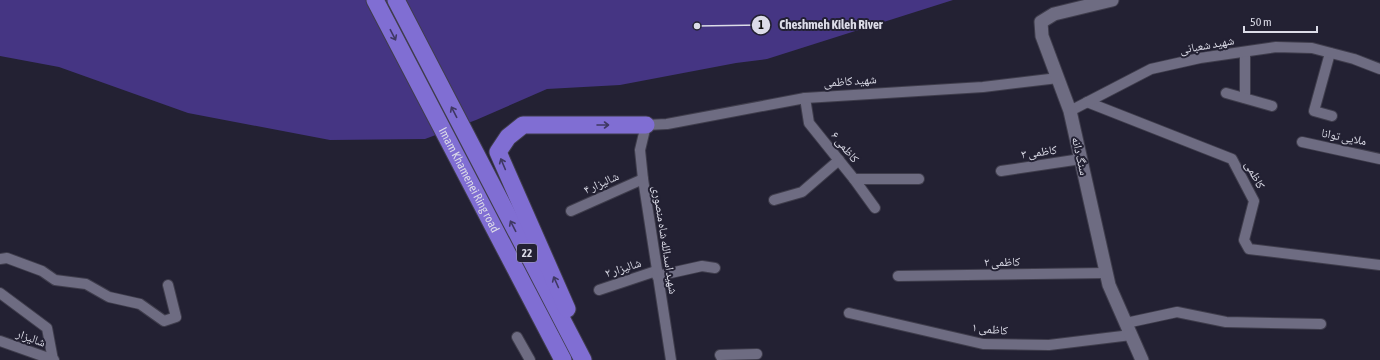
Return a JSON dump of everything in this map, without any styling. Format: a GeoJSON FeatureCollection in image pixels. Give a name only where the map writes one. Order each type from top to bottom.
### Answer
{"type":"FeatureCollection","features":[{"type":"Feature","properties":{"kind":"highway","name":"Imam Khamenei Ring road"},"geometry":{"type":"LineString","coordinates":[[375,0],[563,360]]}},
{"type":"Feature","properties":{"kind":"highway","name":"Imam Khamenei Ring road"},"geometry":{"type":"LineString","coordinates":[[396,0],[579,353]]}},
{"type":"Feature","properties":{"kind":"highway"},"geometry":{"type":"LineString","coordinates":[[579,353],[566,304],[498,152],[508,137],[523,125],[646,125]]}},
{"type":"Feature","properties":{"kind":"highway"},"geometry":{"type":"LineString","coordinates":[[520,277],[555,360]]}},
{"type":"Feature","properties":{"kind":"street","name":"سنگ دانه"},"geometry":{"type":"LineString","coordinates":[[1112,0],[1054,14],[1041,22],[1042,36],[1070,111],[1109,285],[1142,360]]}},
{"type":"Feature","properties":{"kind":"street","name":"شهید شعبانی"},"geometry":{"type":"LineString","coordinates":[[1070,111],[1151,69],[1200,58],[1276,47],[1312,48],[1354,59],[1380,69]]}},
{"type":"Feature","properties":{"kind":"street"},"geometry":{"type":"LineString","coordinates":[[1245,52],[1245,98]]}},
{"type":"Feature","properties":{"kind":"street"},"geometry":{"type":"LineString","coordinates":[[1330,53],[1314,112],[1332,116]]}},
{"type":"Feature","properties":{"kind":"street","name":"شهید کاظمی"},"geometry":{"type":"LineString","coordinates":[[646,125],[667,124],[805,98],[983,87],[1058,78]]}},
{"type":"Feature","properties":{"kind":"street"},"geometry":{"type":"LineString","coordinates":[[1226,93],[1272,106]]}},
{"type":"Feature","properties":{"kind":"street","name":"کاظمی ۶"},"geometry":{"type":"LineString","coordinates":[[805,98],[809,123],[875,208]]}},
{"type":"Feature","properties":{"kind":"street","name":"کاظمی"},"geometry":{"type":"LineString","coordinates":[[1086,102],[1232,159],[1254,201],[1244,240],[1250,248],[1380,264]]}},
{"type":"Feature","properties":{"kind":"street","name":"شهید اسدالله شاه منصوری"},"geometry":{"type":"LineString","coordinates":[[646,125],[640,150],[643,179],[671,360]]}},
{"type":"Feature","properties":{"kind":"street","name":"ملایی توانا"},"geometry":{"type":"LineString","coordinates":[[1302,142],[1380,159]]}},
{"type":"Feature","properties":{"kind":"street"},"geometry":{"type":"LineString","coordinates":[[774,200],[802,192],[839,160]]}},
{"type":"Feature","properties":{"kind":"street","name":"کاظمی ۳"},"geometry":{"type":"LineString","coordinates":[[1001,171],[1081,160]]}},
{"type":"Feature","properties":{"kind":"street","name":"شالیزار ۴"},"geometry":{"type":"LineString","coordinates":[[570,211],[643,179]]}},
{"type":"Feature","properties":{"kind":"street"},"geometry":{"type":"LineString","coordinates":[[854,179],[919,179]]}},
{"type":"Feature","properties":{"kind":"street"},"geometry":{"type":"LineString","coordinates":[[0,259],[7,258],[42,271],[55,280],[86,284],[109,297],[140,304],[164,321],[176,317],[168,284]]}},
{"type":"Feature","properties":{"kind":"street","name":"شالیزار ۲"},"geometry":{"type":"LineString","coordinates":[[599,290],[657,274],[702,266],[715,268]]}},
{"type":"Feature","properties":{"kind":"street","name":"کاظمی ۲"},"geometry":{"type":"LineString","coordinates":[[898,276],[1106,273]]}},
{"type":"Feature","properties":{"kind":"street"},"geometry":{"type":"LineString","coordinates":[[0,293],[48,328],[54,360]]}},
{"type":"Feature","properties":{"kind":"street","name":"کاظمی ۱"},"geometry":{"type":"LineString","coordinates":[[849,313],[983,344],[1049,345],[1128,329],[1177,312],[1226,322],[1322,324]]}},
{"type":"Feature","properties":{"kind":"street"},"geometry":{"type":"LineString","coordinates":[[517,337],[530,360]]}},
{"type":"Feature","properties":{"kind":"street","name":"شالیزار"},"geometry":{"type":"LineString","coordinates":[[0,341],[54,360]]}},
{"type":"Feature","properties":{"kind":"street"},"geometry":{"type":"LineString","coordinates":[[723,360],[720,355],[757,354]]}},
{"type":"Feature","properties":{"kind":"shaded area"},"geometry":{"type":"Polygon","coordinates":[[[0,0],[953,0],[767,59],[736,63],[620,85],[547,89],[476,120],[425,139],[330,140],[188,113],[59,67],[0,56],[0,0]]]}},
{"type":"Feature","properties":{"kind":"place","name":"Cheshmeh Kileh River"},"geometry":{"type":"Point","coordinates":[697,26]}}]}
